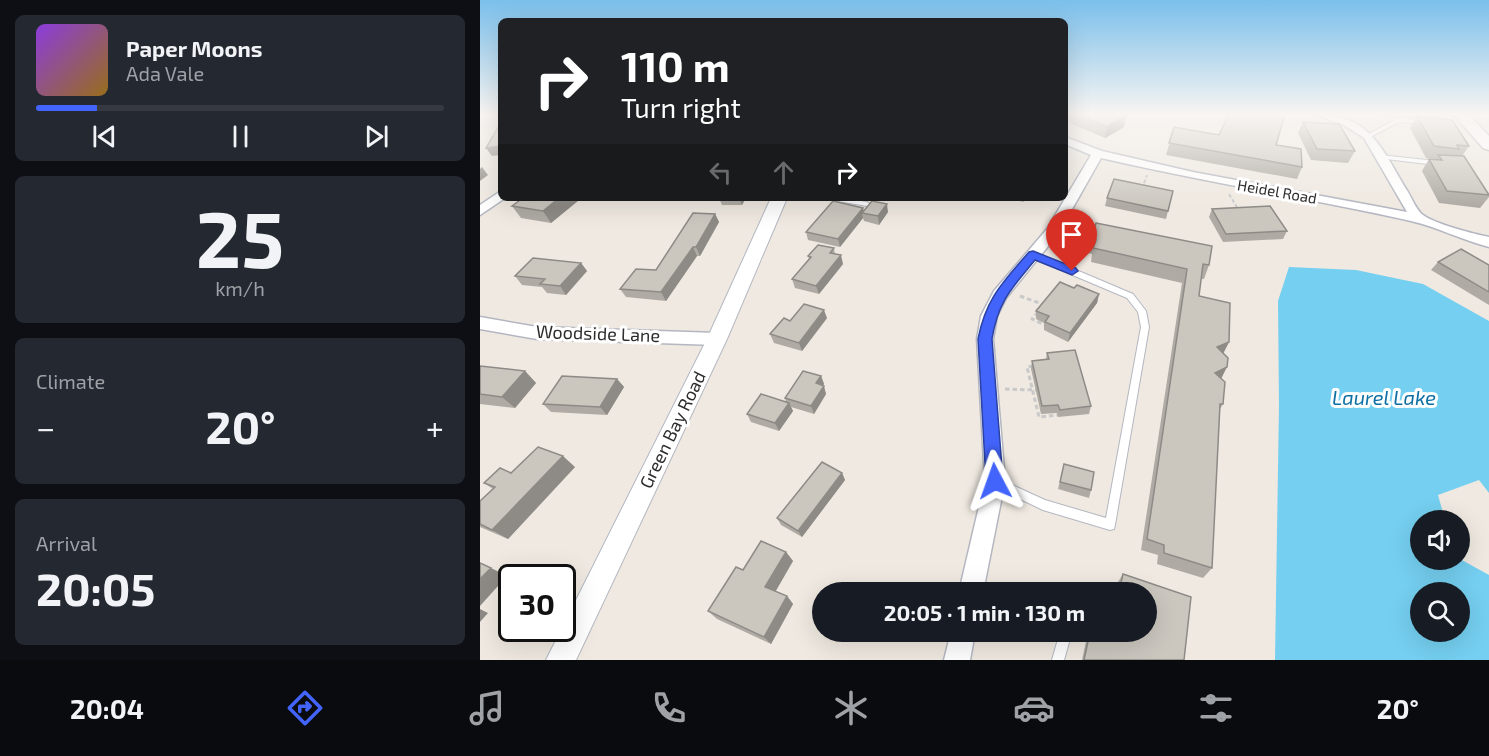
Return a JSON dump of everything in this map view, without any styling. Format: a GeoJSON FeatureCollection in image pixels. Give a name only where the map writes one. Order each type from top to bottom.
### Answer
{"type":"FeatureCollection","features":[{"type":"Feature","properties":{"kind":"street","name":"Heidel Road"},"geometry":{"type":"LineString","coordinates":[[1076,145],[1098,154],[1151,167],[1417,218],[1467,237],[1489,242]]}},
{"type":"Feature","properties":{"kind":"street"},"geometry":{"type":"LineString","coordinates":[[1373,145],[1417,218]]}},
{"type":"Feature","properties":{"kind":"street"},"geometry":{"type":"LineString","coordinates":[[973,582],[995,481],[985,339],[989,316],[1004,290],[1053,231],[1098,154]]}},
{"type":"Feature","properties":{"kind":"street"},"geometry":{"type":"LineString","coordinates":[[480,211],[498,197]]}},
{"type":"Feature","properties":{"kind":"street","name":"Green Bay Road"},"geometry":{"type":"LineString","coordinates":[[561,660],[717,339],[778,201]]}},
{"type":"Feature","properties":{"kind":"street"},"geometry":{"type":"LineString","coordinates":[[1467,237],[1489,253]]}},
{"type":"Feature","properties":{"kind":"street","name":"Woodside Lane"},"geometry":{"type":"LineString","coordinates":[[480,323],[537,333],[717,339]]}},
{"type":"Feature","properties":{"kind":"street"},"geometry":{"type":"LineString","coordinates":[[957,660],[961,642]]}},
{"type":"Feature","properties":{"kind":"lane"},"geometry":{"type":"LineString","coordinates":[[1380,157],[1443,164]]}},
{"type":"Feature","properties":{"kind":"lane"},"geometry":{"type":"LineString","coordinates":[[850,201],[867,204]]}},
{"type":"Feature","properties":{"kind":"lane"},"geometry":{"type":"LineString","coordinates":[[995,481],[1042,505],[1110,525],[1145,327],[1142,311],[1130,296],[1033,255]]}},
{"type":"Feature","properties":{"kind":"lane"},"geometry":{"type":"LineString","coordinates":[[1058,660],[1063,642]]}},
{"type":"Feature","properties":{"kind":"path"},"geometry":{"type":"LineString","coordinates":[[1140,193],[1151,167]]}},
{"type":"Feature","properties":{"kind":"path"},"geometry":{"type":"LineString","coordinates":[[1221,182],[1242,216]]}},
{"type":"Feature","properties":{"kind":"path"},"geometry":{"type":"LineString","coordinates":[[1004,290],[1046,305]]}},
{"type":"Feature","properties":{"kind":"path"},"geometry":{"type":"LineString","coordinates":[[1047,326],[1032,320],[1052,296]]}},
{"type":"Feature","properties":{"kind":"path"},"geometry":{"type":"LineString","coordinates":[[1037,366],[1028,367],[1039,417],[1058,415]]}},
{"type":"Feature","properties":{"kind":"path"},"geometry":{"type":"LineString","coordinates":[[989,388],[1034,390]]}},
{"type":"Feature","properties":{"kind":"water","name":"Laurel Lake"},"geometry":{"type":"Polygon","coordinates":[[[1289,267],[1356,270],[1423,284],[1489,321],[1489,493],[1479,480],[1438,495],[1442,510],[1410,510],[1410,570],[1470,570],[1470,565],[1489,575],[1489,660],[1275,660],[1279,405],[1278,301],[1289,267]]]}},
{"type":"Feature","properties":{"kind":"building"},"geometry":{"type":"Polygon","coordinates":[[[488,145],[498,145],[498,146],[486,148],[488,145]]]}},
{"type":"Feature","properties":{"kind":"building"},"geometry":{"type":"Polygon","coordinates":[[[1179,145],[1276,145],[1301,149],[1302,167],[1179,145]]]}},
{"type":"Feature","properties":{"kind":"building"},"geometry":{"type":"Polygon","coordinates":[[[1315,145],[1351,145],[1355,151],[1317,149],[1315,145]]]}},
{"type":"Feature","properties":{"kind":"building"},"geometry":{"type":"Polygon","coordinates":[[[1433,145],[1468,145],[1469,146],[1457,145],[1459,149],[1433,145]]]}},
{"type":"Feature","properties":{"kind":"building"},"geometry":{"type":"Polygon","coordinates":[[[1438,155],[1464,156],[1489,195],[1447,191],[1429,159],[1442,160],[1438,155]]]}},
{"type":"Feature","properties":{"kind":"building"},"geometry":{"type":"Polygon","coordinates":[[[1114,179],[1173,191],[1168,211],[1107,198],[1114,179]]]}},
{"type":"Feature","properties":{"kind":"building"},"geometry":{"type":"Polygon","coordinates":[[[519,201],[555,201],[543,211],[512,206],[519,201]]]}},
{"type":"Feature","properties":{"kind":"building"},"geometry":{"type":"Polygon","coordinates":[[[833,201],[863,208],[838,239],[806,232],[833,201]]]}},
{"type":"Feature","properties":{"kind":"building"},"geometry":{"type":"Polygon","coordinates":[[[872,201],[887,204],[878,216],[862,213],[872,201]]]}},
{"type":"Feature","properties":{"kind":"building"},"geometry":{"type":"Polygon","coordinates":[[[1270,206],[1287,231],[1226,234],[1212,209],[1270,206]]]}},
{"type":"Feature","properties":{"kind":"building"},"geometry":{"type":"Polygon","coordinates":[[[693,213],[715,214],[696,247],[693,247],[661,292],[620,289],[636,269],[656,270],[693,213]]]}},
{"type":"Feature","properties":{"kind":"building"},"geometry":{"type":"Polygon","coordinates":[[[1096,223],[1212,246],[1209,265],[1203,264],[1199,296],[1230,303],[1229,342],[1217,347],[1228,358],[1227,367],[1215,373],[1225,382],[1223,404],[1220,404],[1212,568],[1164,553],[1164,545],[1147,539],[1187,269],[1093,248],[1096,240],[1091,239],[1096,223]]]}},
{"type":"Feature","properties":{"kind":"building"},"geometry":{"type":"Polygon","coordinates":[[[818,245],[834,248],[830,253],[841,255],[816,286],[792,279],[811,257],[808,256],[818,245]]]}},
{"type":"Feature","properties":{"kind":"building"},"geometry":{"type":"Polygon","coordinates":[[[1461,249],[1489,265],[1489,292],[1438,262],[1461,249]]]}},
{"type":"Feature","properties":{"kind":"building"},"geometry":{"type":"Polygon","coordinates":[[[533,258],[581,263],[560,286],[540,284],[545,279],[515,276],[533,258]]]}},
{"type":"Feature","properties":{"kind":"building"},"geometry":{"type":"Polygon","coordinates":[[[1060,282],[1074,288],[1077,285],[1099,294],[1070,333],[1045,322],[1049,316],[1036,311],[1060,282]]]}},
{"type":"Feature","properties":{"kind":"building"},"geometry":{"type":"Polygon","coordinates":[[[804,304],[824,310],[799,343],[770,334],[784,318],[790,321],[804,304]]]}},
{"type":"Feature","properties":{"kind":"building"},"geometry":{"type":"Polygon","coordinates":[[[1075,350],[1091,406],[1060,410],[1058,405],[1042,406],[1032,361],[1049,359],[1047,353],[1075,350]]]}},
{"type":"Feature","properties":{"kind":"building"},"geometry":{"type":"Polygon","coordinates":[[[480,366],[525,371],[502,397],[480,394],[480,366]]]}},
{"type":"Feature","properties":{"kind":"building"},"geometry":{"type":"Polygon","coordinates":[[[803,371],[821,376],[816,383],[824,386],[811,406],[785,398],[803,371]]]}},
{"type":"Feature","properties":{"kind":"building"},"geometry":{"type":"Polygon","coordinates":[[[562,376],[617,379],[600,407],[543,404],[562,376]]]}},
{"type":"Feature","properties":{"kind":"building"},"geometry":{"type":"Polygon","coordinates":[[[761,394],[789,403],[775,423],[747,414],[761,394]]]}},
{"type":"Feature","properties":{"kind":"building"},"geometry":{"type":"Polygon","coordinates":[[[538,447],[563,456],[492,530],[480,524],[480,501],[495,487],[484,483],[500,468],[511,473],[538,447]]]}},
{"type":"Feature","properties":{"kind":"building"},"geometry":{"type":"Polygon","coordinates":[[[822,462],[842,473],[798,531],[777,518],[822,462]]]}},
{"type":"Feature","properties":{"kind":"building"},"geometry":{"type":"Polygon","coordinates":[[[1064,464],[1094,472],[1091,490],[1060,482],[1064,464]]]}},
{"type":"Feature","properties":{"kind":"building"},"geometry":{"type":"Polygon","coordinates":[[[761,541],[786,552],[765,587],[787,596],[764,637],[708,611],[736,567],[743,570],[761,541]]]}},
{"type":"Feature","properties":{"kind":"building"},"geometry":{"type":"Polygon","coordinates":[[[480,563],[491,568],[480,579],[480,563]]]}},
{"type":"Feature","properties":{"kind":"building"},"geometry":{"type":"Polygon","coordinates":[[[1123,574],[1147,582],[1121,582],[1123,574]]]}},
{"type":"Feature","properties":{"kind":"building"},"geometry":{"type":"Polygon","coordinates":[[[1157,586],[1191,597],[1184,660],[1084,660],[1088,642],[1157,642],[1157,586]]]}},
{"type":"Feature","properties":{"kind":"route"},"geometry":{"type":"LineString","coordinates":[[995,481],[985,339],[989,316],[1000,295],[1033,255],[1072,271]]}}]}
